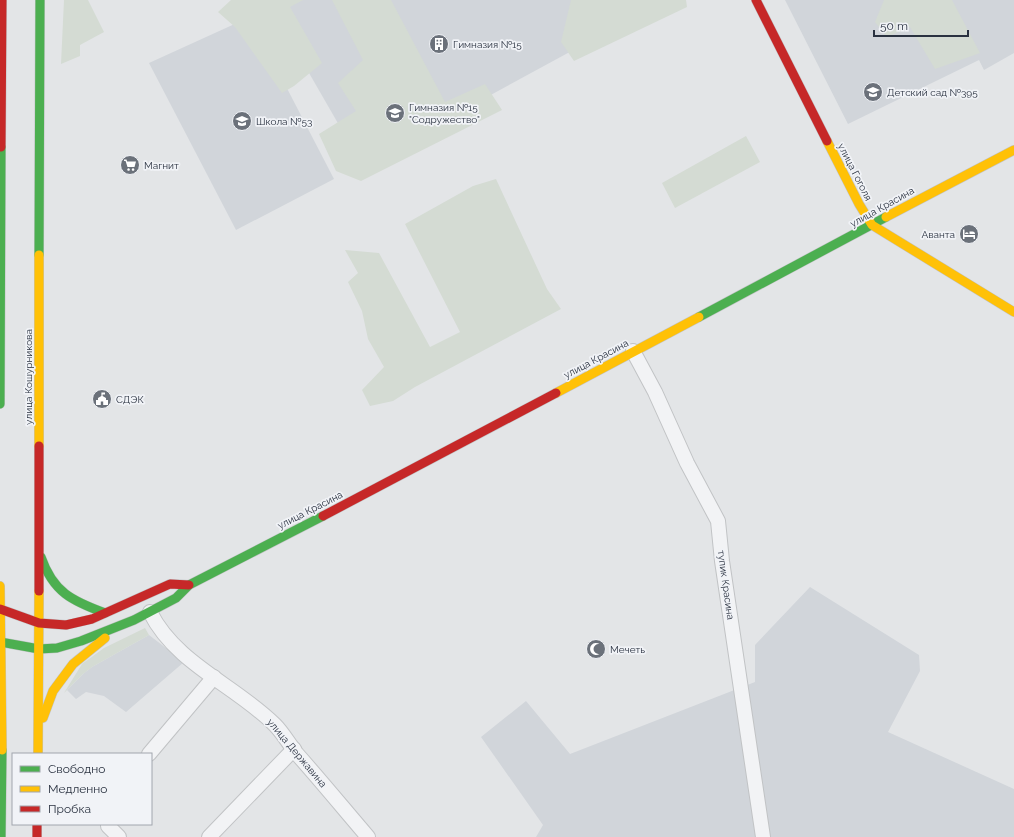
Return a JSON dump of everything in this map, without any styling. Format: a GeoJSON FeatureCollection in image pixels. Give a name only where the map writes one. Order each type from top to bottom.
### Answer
{"type":"FeatureCollection","features":[{"type":"Feature","properties":{"kind":"main road"},"geometry":{"type":"LineString","coordinates":[[0,404],[2,0]]}},
{"type":"Feature","properties":{"kind":"main road","name":"улица Кошурникова"},"geometry":{"type":"LineString","coordinates":[[38,753],[38,181],[40,0]]}},
{"type":"Feature","properties":{"kind":"main road","name":"улица Гоголя"},"geometry":{"type":"LineString","coordinates":[[756,0],[859,204],[872,225],[1014,312]]}},
{"type":"Feature","properties":{"kind":"main road","name":"улица Красина"},"geometry":{"type":"LineString","coordinates":[[0,642],[39,649],[56,648],[118,628],[176,598],[188,585],[348,503],[898,210],[1014,150]]}},
{"type":"Feature","properties":{"kind":"main road"},"geometry":{"type":"LineString","coordinates":[[39,547],[45,571],[62,593],[83,606],[105,613]]}},
{"type":"Feature","properties":{"kind":"main road","name":"улица Красина"},"geometry":{"type":"LineString","coordinates":[[0,609],[39,623],[66,625],[92,619],[170,584],[188,585]]}},
{"type":"Feature","properties":{"kind":"main road"},"geometry":{"type":"LineString","coordinates":[[0,586],[1,837]]}},
{"type":"Feature","properties":{"kind":"main road"},"geometry":{"type":"LineString","coordinates":[[38,729],[53,691],[73,664],[118,628]]}},
{"type":"Feature","properties":{"kind":"main road"},"geometry":{"type":"LineString","coordinates":[[37,837],[38,825]]}},
{"type":"Feature","properties":{"kind":"street","name":"тупик Красина"},"geometry":{"type":"LineString","coordinates":[[633,351],[655,392],[687,463],[718,521],[722,561],[763,837]]}},
{"type":"Feature","properties":{"kind":"street","name":"улица Державина"},"geometry":{"type":"LineString","coordinates":[[150,612],[154,622],[185,657],[250,703],[276,726],[368,837]]}},
{"type":"Feature","properties":{"kind":"street"},"geometry":{"type":"LineString","coordinates":[[150,753],[214,677]]}},
{"type":"Feature","properties":{"kind":"street"},"geometry":{"type":"LineString","coordinates":[[209,837],[294,749]]}},
{"type":"Feature","properties":{"kind":"street"},"geometry":{"type":"LineString","coordinates":[[108,825],[120,837]]}},
{"type":"Feature","properties":{"kind":"shaded area"},"geometry":{"type":"Polygon","coordinates":[[[64,0],[88,0],[104,32],[80,45],[80,56],[61,64],[64,0]]]}},
{"type":"Feature","properties":{"kind":"shaded area"},"geometry":{"type":"Polygon","coordinates":[[[231,0],[303,0],[290,7],[322,63],[294,86],[282,93],[235,27],[218,12],[231,0]]]}},
{"type":"Feature","properties":{"kind":"shaded area","name":"Гимназия №15 \"Содружество\""},"geometry":{"type":"Polygon","coordinates":[[[267,0],[642,0],[647,10],[362,165],[267,0]]]}},
{"type":"Feature","properties":{"kind":"shaded area"},"geometry":{"type":"Polygon","coordinates":[[[332,0],[391,0],[445,102],[485,84],[502,110],[361,181],[336,171],[319,134],[356,111],[338,83],[363,60],[332,0]]]}},
{"type":"Feature","properties":{"kind":"shaded area"},"geometry":{"type":"Polygon","coordinates":[[[571,0],[686,0],[687,7],[574,61],[561,42],[571,0]]]}},
{"type":"Feature","properties":{"kind":"shaded area","name":"Детский сад №395"},"geometry":{"type":"Polygon","coordinates":[[[785,0],[1014,0],[1014,53],[984,70],[979,60],[848,124],[785,0]]]}},
{"type":"Feature","properties":{"kind":"shaded area"},"geometry":{"type":"Polygon","coordinates":[[[884,0],[952,0],[980,53],[935,69],[910,27],[887,37],[875,22],[884,0]]]}},
{"type":"Feature","properties":{"kind":"shaded area","name":"Школа №53"},"geometry":{"type":"Polygon","coordinates":[[[250,17],[334,179],[236,230],[149,63],[250,17]]]}},
{"type":"Feature","properties":{"kind":"shaded area"},"geometry":{"type":"Polygon","coordinates":[[[746,136],[760,162],[675,208],[662,183],[746,136]]]}},
{"type":"Feature","properties":{"kind":"shaded area"},"geometry":{"type":"Polygon","coordinates":[[[496,179],[547,289],[561,309],[415,387],[393,401],[370,406],[362,390],[384,367],[368,339],[362,311],[348,282],[358,273],[345,250],[379,253],[430,347],[460,332],[405,224],[473,186],[496,179]]]}},
{"type":"Feature","properties":{"kind":"shaded area"},"geometry":{"type":"Polygon","coordinates":[[[810,587],[919,655],[920,671],[888,732],[1014,789],[1014,837],[536,837],[543,825],[481,737],[526,701],[570,754],[755,682],[755,645],[810,587]]]}},
{"type":"Feature","properties":{"kind":"shaded area"},"geometry":{"type":"Polygon","coordinates":[[[145,628],[149,635],[92,667],[64,693],[82,664],[104,648],[145,628]]]}},
{"type":"Feature","properties":{"kind":"shaded area"},"geometry":{"type":"Polygon","coordinates":[[[149,635],[184,662],[126,712],[104,696],[86,692],[76,699],[67,690],[92,667],[149,635]]]}},
{"type":"Feature","properties":{"kind":"traffic: fast"},"geometry":{"type":"LineString","coordinates":[[39,255],[40,0]]}},
{"type":"Feature","properties":{"kind":"traffic: fast"},"geometry":{"type":"LineString","coordinates":[[0,404],[1,147]]}},
{"type":"Feature","properties":{"kind":"traffic: fast"},"geometry":{"type":"LineString","coordinates":[[699,317],[886,217]]}},
{"type":"Feature","properties":{"kind":"traffic: fast"},"geometry":{"type":"LineString","coordinates":[[0,642],[39,649],[57,648],[81,641],[134,620],[176,598],[189,585],[323,516]]}},
{"type":"Feature","properties":{"kind":"traffic: fast"},"geometry":{"type":"LineString","coordinates":[[41,557],[51,579],[65,594],[83,604],[105,613]]}},
{"type":"Feature","properties":{"kind":"traffic: fast"},"geometry":{"type":"LineString","coordinates":[[1,837],[2,750]]}},
{"type":"Feature","properties":{"kind":"traffic: slow"},"geometry":{"type":"LineString","coordinates":[[827,141],[859,204],[872,225],[1014,312]]}},
{"type":"Feature","properties":{"kind":"traffic: slow"},"geometry":{"type":"LineString","coordinates":[[886,217],[1014,150]]}},
{"type":"Feature","properties":{"kind":"traffic: slow"},"geometry":{"type":"LineString","coordinates":[[39,255],[39,446]]}},
{"type":"Feature","properties":{"kind":"traffic: slow"},"geometry":{"type":"LineString","coordinates":[[556,393],[699,317]]}},
{"type":"Feature","properties":{"kind":"traffic: slow"},"geometry":{"type":"LineString","coordinates":[[0,586],[2,750]]}},
{"type":"Feature","properties":{"kind":"traffic: slow"},"geometry":{"type":"LineString","coordinates":[[38,753],[39,591]]}},
{"type":"Feature","properties":{"kind":"traffic: slow"},"geometry":{"type":"LineString","coordinates":[[43,718],[53,691],[73,664],[105,638]]}},
{"type":"Feature","properties":{"kind":"traffic: jam"},"geometry":{"type":"LineString","coordinates":[[1,147],[2,0]]}},
{"type":"Feature","properties":{"kind":"traffic: jam"},"geometry":{"type":"LineString","coordinates":[[756,0],[827,141]]}},
{"type":"Feature","properties":{"kind":"traffic: jam"},"geometry":{"type":"LineString","coordinates":[[323,516],[556,393]]}},
{"type":"Feature","properties":{"kind":"traffic: jam"},"geometry":{"type":"LineString","coordinates":[[39,446],[39,591]]}},
{"type":"Feature","properties":{"kind":"traffic: jam"},"geometry":{"type":"LineString","coordinates":[[0,609],[39,623],[66,625],[92,619],[170,584],[189,585]]}},
{"type":"Feature","properties":{"kind":"traffic: jam"},"geometry":{"type":"LineString","coordinates":[[37,825],[37,837]]}},
{"type":"Feature","properties":{"kind":"place","name":"Гимназия №15"},"geometry":{"type":"Point","coordinates":[439,44]}},
{"type":"Feature","properties":{"kind":"place","name":"Детский сад №395"},"geometry":{"type":"Point","coordinates":[873,92]}},
{"type":"Feature","properties":{"kind":"place","name":"Гимназия №15 \"Содружество\""},"geometry":{"type":"Point","coordinates":[395,113]}},
{"type":"Feature","properties":{"kind":"place","name":"Школа №53"},"geometry":{"type":"Point","coordinates":[242,121]}},
{"type":"Feature","properties":{"kind":"place","name":"Магнит"},"geometry":{"type":"Point","coordinates":[130,165]}},
{"type":"Feature","properties":{"kind":"place","name":"Аванта"},"geometry":{"type":"Point","coordinates":[969,234]}},
{"type":"Feature","properties":{"kind":"place","name":"СДЭК"},"geometry":{"type":"Point","coordinates":[102,399]}},
{"type":"Feature","properties":{"kind":"place","name":"Мечеть"},"geometry":{"type":"Point","coordinates":[596,649]}}]}
